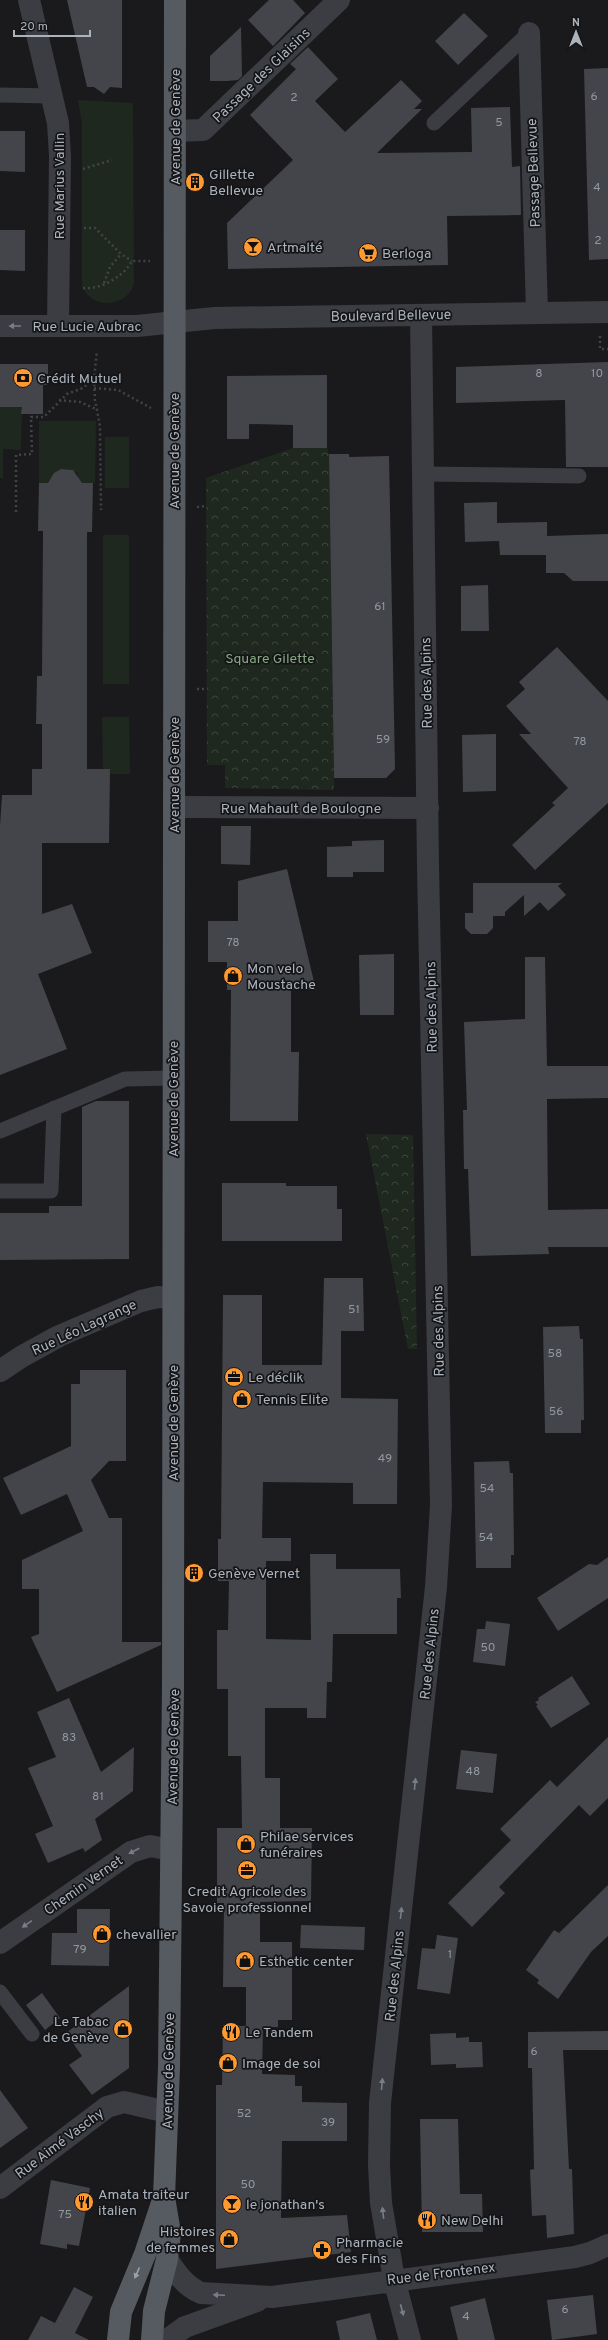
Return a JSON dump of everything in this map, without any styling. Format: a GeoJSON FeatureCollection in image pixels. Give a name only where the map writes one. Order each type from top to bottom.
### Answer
{"type":"FeatureCollection","features":[{"type":"Feature","properties":{"kind":"main road","name":"Avenue de Genève"},"geometry":{"type":"LineString","coordinates":[[152,2340],[154,2311],[167,2259],[170,2233],[164,2197],[167,2112],[174,1625],[173,1078],[175,0]]}},
{"type":"Feature","properties":{"kind":"main road","name":"Avenue de Genève"},"geometry":{"type":"LineString","coordinates":[[118,2340],[121,2312],[145,2254],[164,2197]]}},
{"type":"Feature","properties":{"kind":"street","name":"Rue Marius Vallin"},"geometry":{"type":"LineString","coordinates":[[30,0],[58,123],[60,156],[58,326]]}},
{"type":"Feature","properties":{"kind":"street","name":"Passage des Glaisins"},"geometry":{"type":"LineString","coordinates":[[175,131],[203,130],[339,0]]}},
{"type":"Feature","properties":{"kind":"street","name":"Passage Bellevue"},"geometry":{"type":"LineString","coordinates":[[529,33],[538,313]]}},
{"type":"Feature","properties":{"kind":"street","name":"Boulevard Bellevue"},"geometry":{"type":"LineString","coordinates":[[174,324],[214,318],[608,312]]}},
{"type":"Feature","properties":{"kind":"street","name":"Rue des Alpins"},"geometry":{"type":"LineString","coordinates":[[410,2340],[386,2241],[380,2186],[380,2103],[435,1601],[440,1518],[421,315]]}},
{"type":"Feature","properties":{"kind":"street","name":"Rue Lucie Aubrac"},"geometry":{"type":"LineString","coordinates":[[0,326],[174,324]]}},
{"type":"Feature","properties":{"kind":"street","name":"Rue Mahault de Boulogne"},"geometry":{"type":"LineString","coordinates":[[174,807],[428,808]]}},
{"type":"Feature","properties":{"kind":"street","name":"Rue Léo Lagrange"},"geometry":{"type":"LineString","coordinates":[[0,1371],[21,1357],[59,1336],[142,1301],[158,1297],[173,1298]]}},
{"type":"Feature","properties":{"kind":"street","name":"Chemin Vernet"},"geometry":{"type":"LineString","coordinates":[[0,1943],[131,1852],[150,1846],[171,1850]]}},
{"type":"Feature","properties":{"kind":"street","name":"Rue Aimé Vaschy"},"geometry":{"type":"LineString","coordinates":[[0,2188],[107,2107],[124,2102],[167,2112]]}},
{"type":"Feature","properties":{"kind":"street","name":"Rue de Frontenex"},"geometry":{"type":"LineString","coordinates":[[167,2259],[184,2282],[191,2288],[201,2293],[272,2297],[394,2279],[575,2257],[590,2253],[608,2245]]}},
{"type":"Feature","properties":{"kind":"street","name":"Rue de Frontenex"},"geometry":{"type":"LineString","coordinates":[[167,2340],[185,2326],[194,2330],[272,2297]]}},
{"type":"Feature","properties":{"kind":"lane"},"geometry":{"type":"LineString","coordinates":[[434,123],[529,33]]}},
{"type":"Feature","properties":{"kind":"lane"},"geometry":{"type":"LineString","coordinates":[[0,95],[52,96]]}},
{"type":"Feature","properties":{"kind":"lane"},"geometry":{"type":"LineString","coordinates":[[423,474],[579,476]]}},
{"type":"Feature","properties":{"kind":"lane"},"geometry":{"type":"LineString","coordinates":[[0,1132],[125,1079],[173,1078]]}},
{"type":"Feature","properties":{"kind":"lane"},"geometry":{"type":"LineString","coordinates":[[0,1191],[51,1191],[54,1108]]}},
{"type":"Feature","properties":{"kind":"lane"},"geometry":{"type":"LineString","coordinates":[[0,1992],[32,2034]]}},
{"type":"Feature","properties":{"kind":"path"},"geometry":{"type":"LineString","coordinates":[[59,228],[95,228],[122,254],[132,261],[174,262]]}},
{"type":"Feature","properties":{"kind":"path"},"geometry":{"type":"LineString","coordinates":[[104,283],[110,267],[122,254]]}},
{"type":"Feature","properties":{"kind":"path"},"geometry":{"type":"LineString","coordinates":[[59,286],[86,288],[104,283],[125,272],[132,261]]}},
{"type":"Feature","properties":{"kind":"path"},"geometry":{"type":"LineString","coordinates":[[100,326],[94,388],[96,409],[100,426],[101,510]]}},
{"type":"Feature","properties":{"kind":"path"},"geometry":{"type":"LineString","coordinates":[[600,350],[608,349]]}},
{"type":"Feature","properties":{"kind":"path"},"geometry":{"type":"LineString","coordinates":[[16,512],[16,455],[32,454],[31,417],[44,417],[59,400],[67,394],[83,388],[94,378]]}},
{"type":"Feature","properties":{"kind":"path"},"geometry":{"type":"LineString","coordinates":[[94,388],[118,390],[174,422]]}},
{"type":"Feature","properties":{"kind":"path"},"geometry":{"type":"LineString","coordinates":[[59,400],[80,402],[96,409]]}},
{"type":"Feature","properties":{"kind":"green space"},"geometry":{"type":"Polygon","coordinates":[[[78,100],[133,103],[134,283],[125,297],[109,303],[93,299],[87,294],[82,286],[82,123],[78,100]]]}},
{"type":"Feature","properties":{"kind":"green space"},"geometry":{"type":"Polygon","coordinates":[[[0,407],[22,407],[21,450],[3,449],[3,478],[0,478],[0,407]]]}},
{"type":"Feature","properties":{"kind":"green space"},"geometry":{"type":"Polygon","coordinates":[[[39,421],[96,421],[95,483],[80,483],[77,473],[68,469],[58,470],[50,483],[39,483],[39,421]]]}},
{"type":"Feature","properties":{"kind":"green space"},"geometry":{"type":"Polygon","coordinates":[[[105,437],[129,437],[129,488],[105,488],[105,437]]]}},
{"type":"Feature","properties":{"kind":"green space","name":"Square Gilette"},"geometry":{"type":"Polygon","coordinates":[[[293,448],[327,448],[329,454],[334,790],[225,788],[225,765],[207,765],[206,478],[293,448]]]}},
{"type":"Feature","properties":{"kind":"green space"},"geometry":{"type":"Polygon","coordinates":[[[103,535],[129,535],[129,684],[103,684],[103,535]]]}},
{"type":"Feature","properties":{"kind":"green space"},"geometry":{"type":"Polygon","coordinates":[[[102,717],[129,717],[130,774],[110,774],[110,769],[103,769],[102,717]]]}},
{"type":"Feature","properties":{"kind":"green space"},"geometry":{"type":"Polygon","coordinates":[[[366,1134],[413,1135],[417,1349],[408,1349],[366,1134]]]}},
{"type":"Feature","properties":{"kind":"building"},"geometry":{"type":"Polygon","coordinates":[[[67,0],[122,0],[122,88],[110,87],[104,94],[94,87],[87,87],[67,0]]]}},
{"type":"Feature","properties":{"kind":"building"},"geometry":{"type":"Polygon","coordinates":[[[269,0],[293,0],[305,13],[273,46],[248,20],[269,0]]]}},
{"type":"Feature","properties":{"kind":"building"},"geometry":{"type":"Polygon","coordinates":[[[464,13],[488,36],[458,65],[435,41],[464,13]]]}},
{"type":"Feature","properties":{"kind":"building"},"geometry":{"type":"Polygon","coordinates":[[[241,27],[242,76],[238,80],[210,81],[210,56],[241,27]]]}},
{"type":"Feature","properties":{"kind":"building"},"geometry":{"type":"Polygon","coordinates":[[[308,47],[338,79],[315,101],[345,132],[401,80],[422,101],[414,109],[422,109],[377,153],[472,152],[471,108],[510,107],[512,167],[520,166],[521,215],[447,216],[448,265],[228,269],[227,223],[293,160],[250,115],[296,69],[290,64],[308,47]]]}},
{"type":"Feature","properties":{"kind":"building"},"geometry":{"type":"Polygon","coordinates":[[[608,68],[608,259],[589,260],[584,69],[608,68]]]}},
{"type":"Feature","properties":{"kind":"building"},"geometry":{"type":"Polygon","coordinates":[[[0,131],[25,131],[25,172],[0,171],[0,131]]]}},
{"type":"Feature","properties":{"kind":"building"},"geometry":{"type":"Polygon","coordinates":[[[0,230],[25,230],[25,271],[0,270],[0,230]]]}},
{"type":"Feature","properties":{"kind":"building"},"geometry":{"type":"Polygon","coordinates":[[[608,362],[608,467],[566,467],[565,400],[456,403],[456,367],[608,362]]]}},
{"type":"Feature","properties":{"kind":"building"},"geometry":{"type":"Polygon","coordinates":[[[0,364],[48,364],[48,385],[43,385],[43,414],[21,414],[22,407],[0,407],[0,364]]]}},
{"type":"Feature","properties":{"kind":"building"},"geometry":{"type":"Polygon","coordinates":[[[327,375],[327,448],[293,448],[293,425],[249,424],[249,439],[227,439],[227,376],[327,375]]]}},
{"type":"Feature","properties":{"kind":"building"},"geometry":{"type":"Polygon","coordinates":[[[329,454],[349,454],[349,457],[389,456],[395,769],[386,778],[334,778],[329,454]]]}},
{"type":"Feature","properties":{"kind":"building"},"geometry":{"type":"Polygon","coordinates":[[[61,469],[73,470],[82,483],[93,483],[92,532],[87,532],[87,769],[110,769],[109,843],[42,843],[42,914],[72,904],[92,953],[38,974],[67,1049],[0,1075],[0,826],[2,795],[32,795],[32,769],[42,769],[42,724],[36,724],[37,676],[42,676],[43,531],[38,531],[39,483],[48,483],[54,473],[61,469]]]}},
{"type":"Feature","properties":{"kind":"building"},"geometry":{"type":"Polygon","coordinates":[[[497,502],[497,523],[547,522],[547,536],[608,534],[608,581],[573,581],[564,573],[546,573],[546,555],[500,555],[499,541],[465,542],[464,503],[497,502]]]}},
{"type":"Feature","properties":{"kind":"building"},"geometry":{"type":"Polygon","coordinates":[[[488,585],[489,631],[461,631],[461,586],[488,585]]]}},
{"type":"Feature","properties":{"kind":"building"},"geometry":{"type":"Polygon","coordinates":[[[557,647],[608,701],[608,803],[535,870],[512,845],[555,805],[552,803],[568,788],[519,734],[531,734],[506,706],[525,689],[519,682],[557,647]]]}},
{"type":"Feature","properties":{"kind":"building"},"geometry":{"type":"Polygon","coordinates":[[[496,734],[496,791],[463,792],[462,735],[496,734]]]}},
{"type":"Feature","properties":{"kind":"building"},"geometry":{"type":"Polygon","coordinates":[[[221,826],[251,826],[250,865],[221,864],[221,826]]]}},
{"type":"Feature","properties":{"kind":"building"},"geometry":{"type":"Polygon","coordinates":[[[384,840],[384,872],[353,872],[353,877],[327,877],[327,847],[352,846],[352,841],[384,840]]]}},
{"type":"Feature","properties":{"kind":"building"},"geometry":{"type":"Polygon","coordinates":[[[287,869],[316,990],[291,990],[291,1052],[299,1052],[298,1121],[230,1121],[231,990],[227,990],[227,962],[208,962],[208,921],[238,921],[238,881],[287,869]]]}},
{"type":"Feature","properties":{"kind":"building"},"geometry":{"type":"Polygon","coordinates":[[[473,883],[562,883],[558,886],[566,895],[548,911],[540,902],[524,916],[524,895],[505,912],[505,916],[493,916],[493,928],[487,934],[471,934],[465,928],[465,913],[473,913],[473,883]]]}},
{"type":"Feature","properties":{"kind":"building"},"geometry":{"type":"Polygon","coordinates":[[[394,954],[394,1015],[360,1015],[359,955],[394,954]]]}},
{"type":"Feature","properties":{"kind":"building"},"geometry":{"type":"Polygon","coordinates":[[[525,957],[545,957],[547,1066],[608,1066],[608,1098],[547,1099],[548,1210],[608,1209],[608,1247],[548,1247],[549,1254],[471,1256],[468,1169],[464,1169],[463,1110],[467,1110],[464,1022],[525,1019],[525,957]]]}},
{"type":"Feature","properties":{"kind":"building"},"geometry":{"type":"Polygon","coordinates":[[[96,1101],[129,1101],[129,1259],[0,1260],[0,1213],[49,1213],[49,1206],[82,1206],[82,1107],[96,1101]]]}},
{"type":"Feature","properties":{"kind":"building"},"geometry":{"type":"Polygon","coordinates":[[[222,1183],[286,1183],[286,1186],[337,1186],[337,1209],[342,1209],[342,1241],[222,1241],[222,1183]]]}},
{"type":"Feature","properties":{"kind":"building"},"geometry":{"type":"Polygon","coordinates":[[[324,1278],[363,1278],[364,1331],[341,1331],[341,1398],[398,1399],[397,1504],[353,1504],[353,1483],[263,1482],[262,1538],[291,1538],[291,1561],[266,1561],[266,1639],[311,1640],[310,1554],[336,1554],[336,1569],[400,1569],[401,1598],[397,1598],[397,1634],[333,1634],[332,1682],[327,1682],[326,1718],[307,1718],[307,1708],[265,1708],[265,1778],[280,1778],[280,1828],[312,1828],[311,1901],[260,1902],[260,1942],[292,1942],[292,2020],[278,2020],[278,2027],[263,2027],[262,2074],[295,2075],[295,2086],[302,2086],[302,2102],[347,2103],[347,2141],[282,2141],[281,2218],[347,2215],[351,2252],[216,2269],[216,2085],[222,2085],[223,2026],[246,2026],[246,1987],[223,1987],[224,1903],[217,1903],[217,1828],[242,1828],[241,1756],[228,1756],[228,1689],[217,1689],[217,1630],[228,1630],[229,1581],[218,1581],[218,1539],[221,1539],[223,1295],[262,1295],[262,1365],[322,1365],[324,1278]]]}},
{"type":"Feature","properties":{"kind":"building"},"geometry":{"type":"Polygon","coordinates":[[[579,1326],[580,1339],[583,1339],[584,1420],[581,1420],[581,1433],[545,1433],[543,1327],[579,1326]]]}},
{"type":"Feature","properties":{"kind":"building"},"geometry":{"type":"Polygon","coordinates":[[[80,1370],[126,1370],[126,1461],[109,1461],[91,1480],[109,1518],[122,1518],[122,1642],[161,1642],[161,1645],[57,1692],[31,1637],[39,1634],[39,1589],[22,1589],[22,1560],[83,1531],[67,1494],[21,1515],[3,1478],[71,1446],[71,1384],[80,1384],[80,1370]]]}},
{"type":"Feature","properties":{"kind":"building"},"geometry":{"type":"Polygon","coordinates":[[[509,1461],[510,1473],[513,1473],[514,1555],[511,1555],[511,1568],[476,1568],[474,1462],[509,1461]]]}},
{"type":"Feature","properties":{"kind":"building"},"geometry":{"type":"Polygon","coordinates":[[[608,1557],[608,1598],[558,1631],[537,1598],[589,1564],[597,1565],[608,1557]]]}},
{"type":"Feature","properties":{"kind":"building"},"geometry":{"type":"Polygon","coordinates":[[[486,1621],[510,1624],[505,1666],[473,1662],[477,1629],[485,1629],[486,1621]]]}},
{"type":"Feature","properties":{"kind":"building"},"geometry":{"type":"Polygon","coordinates":[[[572,1676],[590,1704],[551,1728],[536,1706],[538,1705],[535,1702],[539,1700],[538,1698],[572,1676]]]}},
{"type":"Feature","properties":{"kind":"building"},"geometry":{"type":"Polygon","coordinates":[[[69,1698],[101,1772],[134,1747],[133,1791],[95,1819],[102,1840],[85,1852],[83,1848],[48,1863],[35,1834],[53,1826],[28,1768],[56,1757],[37,1712],[69,1698]]]}},
{"type":"Feature","properties":{"kind":"building"},"geometry":{"type":"Polygon","coordinates":[[[608,1737],[608,1798],[590,1816],[579,1805],[499,1887],[505,1893],[472,1927],[448,1903],[511,1840],[500,1829],[550,1780],[557,1787],[608,1737]]]}},
{"type":"Feature","properties":{"kind":"building"},"geometry":{"type":"Polygon","coordinates":[[[461,1750],[497,1754],[493,1793],[456,1789],[461,1750]]]}},
{"type":"Feature","properties":{"kind":"building"},"geometry":{"type":"Polygon","coordinates":[[[608,1885],[608,1936],[591,1952],[558,1999],[537,1983],[539,1980],[526,1970],[554,1930],[559,1933],[608,1885]]]}},
{"type":"Feature","properties":{"kind":"building"},"geometry":{"type":"Polygon","coordinates":[[[77,1909],[110,1909],[109,1966],[51,1965],[52,1933],[77,1933],[77,1909]]]}},
{"type":"Feature","properties":{"kind":"building"},"geometry":{"type":"Polygon","coordinates":[[[301,1925],[365,1927],[364,1950],[300,1948],[301,1925]]]}},
{"type":"Feature","properties":{"kind":"building"},"geometry":{"type":"Polygon","coordinates":[[[437,1935],[458,1938],[450,1994],[417,1989],[422,1948],[435,1949],[437,1935]]]}},
{"type":"Feature","properties":{"kind":"building"},"geometry":{"type":"Polygon","coordinates":[[[129,1986],[129,2068],[92,2095],[69,2065],[82,2056],[66,2033],[129,1986]]]}},
{"type":"Feature","properties":{"kind":"building"},"geometry":{"type":"Polygon","coordinates":[[[42,1993],[60,2018],[45,2030],[26,2005],[42,1993]]]}},
{"type":"Feature","properties":{"kind":"building"},"geometry":{"type":"Polygon","coordinates":[[[608,2031],[608,2050],[563,2050],[569,2169],[572,2169],[574,2234],[547,2238],[546,2215],[532,2216],[530,2170],[534,2169],[532,2068],[528,2068],[528,2032],[608,2031]]]}},
{"type":"Feature","properties":{"kind":"building"},"geometry":{"type":"Polygon","coordinates":[[[456,2033],[456,2038],[469,2037],[469,2042],[482,2042],[483,2067],[456,2068],[456,2064],[431,2065],[430,2034],[456,2033]]]}},
{"type":"Feature","properties":{"kind":"building"},"geometry":{"type":"Polygon","coordinates":[[[0,2090],[28,2128],[0,2148],[0,2090]]]}},
{"type":"Feature","properties":{"kind":"building"},"geometry":{"type":"Polygon","coordinates":[[[420,2119],[458,2119],[460,2194],[482,2194],[483,2232],[422,2232],[420,2119]]]}},
{"type":"Feature","properties":{"kind":"building"},"geometry":{"type":"Polygon","coordinates":[[[51,2180],[90,2188],[79,2246],[67,2244],[67,2249],[40,2244],[51,2180]]]}},
{"type":"Feature","properties":{"kind":"building"},"geometry":{"type":"Polygon","coordinates":[[[74,2287],[93,2297],[75,2333],[89,2340],[28,2340],[41,2316],[55,2323],[74,2287]]]}},
{"type":"Feature","properties":{"kind":"building"},"geometry":{"type":"Polygon","coordinates":[[[593,2295],[597,2334],[552,2340],[547,2300],[593,2295]]]}},
{"type":"Feature","properties":{"kind":"building"},"geometry":{"type":"Polygon","coordinates":[[[485,2298],[495,2340],[458,2340],[450,2307],[485,2298]]]}},
{"type":"Feature","properties":{"kind":"building"},"geometry":{"type":"Polygon","coordinates":[[[370,2313],[377,2340],[340,2340],[336,2321],[370,2313]]]}},
{"type":"Feature","properties":{"kind":"place","name":"Gillette Bellevue"},"geometry":{"type":"Point","coordinates":[195,182]}},
{"type":"Feature","properties":{"kind":"place","name":"Artmalté"},"geometry":{"type":"Point","coordinates":[253,247]}},
{"type":"Feature","properties":{"kind":"place","name":"Berloga"},"geometry":{"type":"Point","coordinates":[368,253]}},
{"type":"Feature","properties":{"kind":"place","name":"Crédit Mutuel"},"geometry":{"type":"Point","coordinates":[23,378]}},
{"type":"Feature","properties":{"kind":"place","name":"Mon velo Moustache"},"geometry":{"type":"Point","coordinates":[233,976]}},
{"type":"Feature","properties":{"kind":"place","name":"Le déclik"},"geometry":{"type":"Point","coordinates":[234,1377]}},
{"type":"Feature","properties":{"kind":"place","name":"Tennis Elite"},"geometry":{"type":"Point","coordinates":[242,1399]}},
{"type":"Feature","properties":{"kind":"place","name":"Genève Vernet"},"geometry":{"type":"Point","coordinates":[194,1573]}},
{"type":"Feature","properties":{"kind":"place","name":"Philae services funéraires"},"geometry":{"type":"Point","coordinates":[246,1844]}},
{"type":"Feature","properties":{"kind":"place","name":"Credit Agricole des Savoie professionnel"},"geometry":{"type":"Point","coordinates":[247,1870]}},
{"type":"Feature","properties":{"kind":"place","name":"chevallier"},"geometry":{"type":"Point","coordinates":[102,1934]}},
{"type":"Feature","properties":{"kind":"place","name":"Esthetic center"},"geometry":{"type":"Point","coordinates":[245,1961]}},
{"type":"Feature","properties":{"kind":"place","name":"Le Tabac de Genève"},"geometry":{"type":"Point","coordinates":[123,2029]}},
{"type":"Feature","properties":{"kind":"place","name":"Le Tandem"},"geometry":{"type":"Point","coordinates":[231,2032]}},
{"type":"Feature","properties":{"kind":"place","name":"Image de soi"},"geometry":{"type":"Point","coordinates":[228,2063]}},
{"type":"Feature","properties":{"kind":"place","name":"Amata traiteur italien"},"geometry":{"type":"Point","coordinates":[84,2202]}},
{"type":"Feature","properties":{"kind":"place","name":"le jonathan's"},"geometry":{"type":"Point","coordinates":[232,2204]}},
{"type":"Feature","properties":{"kind":"place","name":"New Delhi"},"geometry":{"type":"Point","coordinates":[427,2220]}},
{"type":"Feature","properties":{"kind":"place","name":"Histoires de femmes"},"geometry":{"type":"Point","coordinates":[229,2239]}},
{"type":"Feature","properties":{"kind":"place","name":"Pharmacie des Fins"},"geometry":{"type":"Point","coordinates":[322,2250]}}]}
